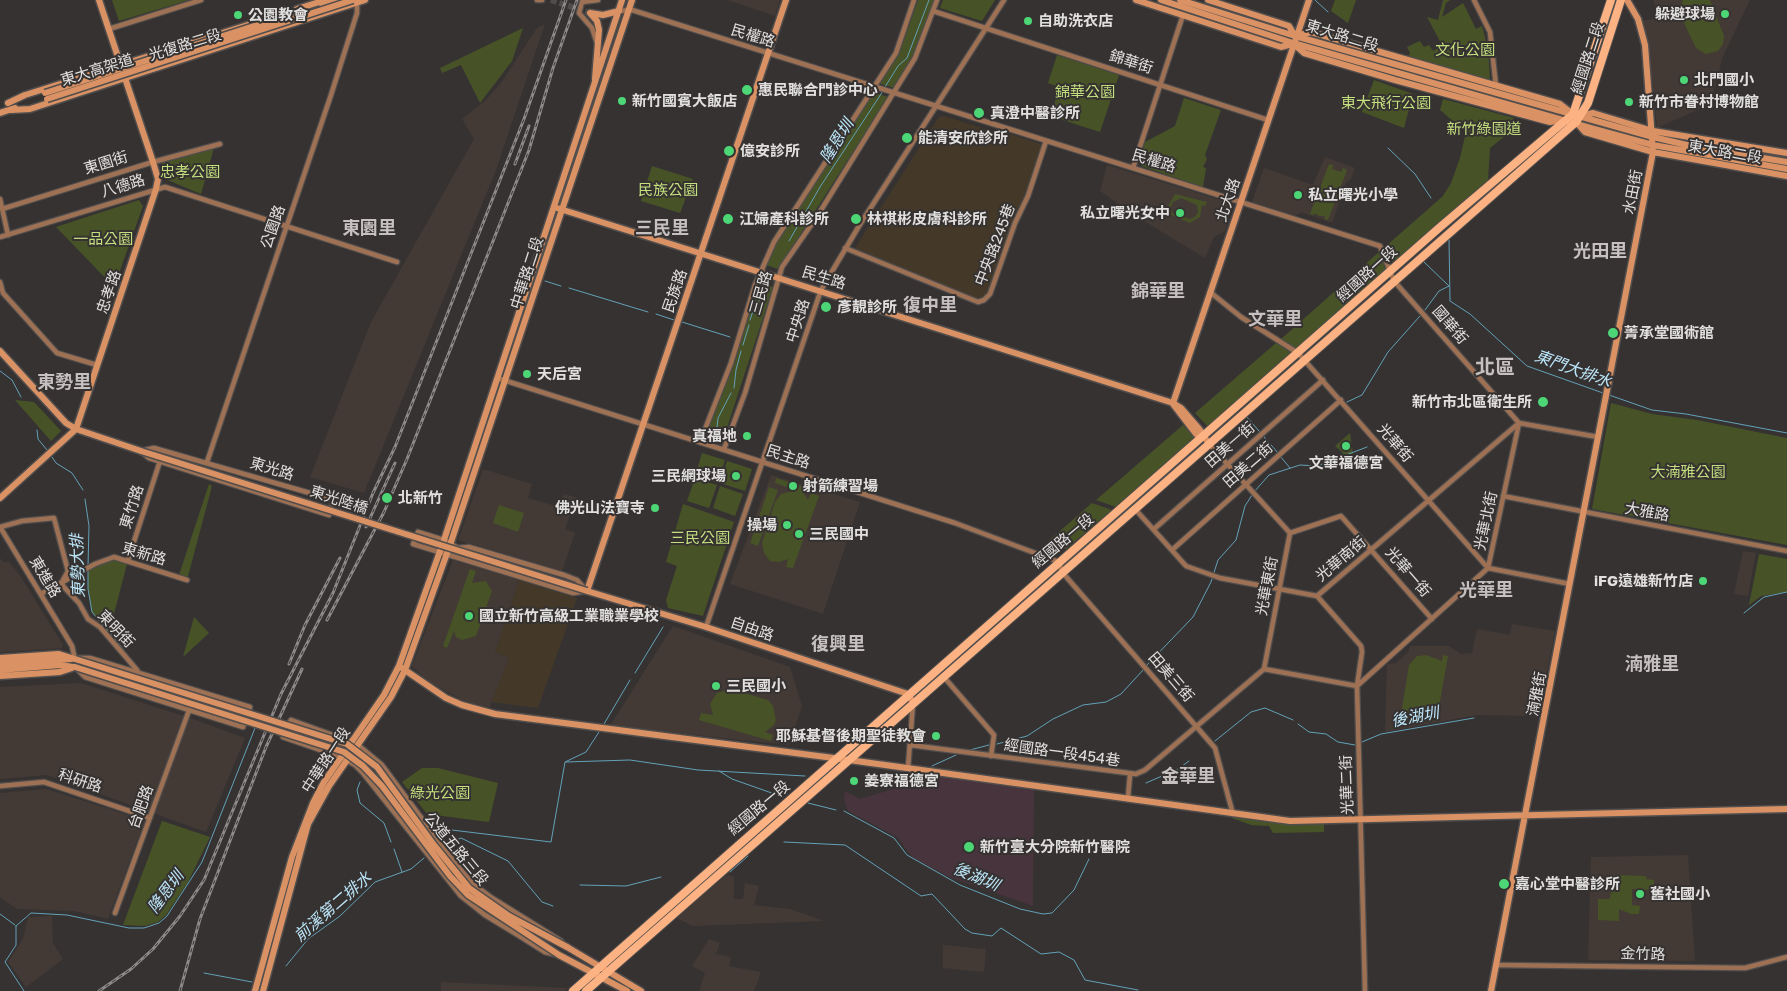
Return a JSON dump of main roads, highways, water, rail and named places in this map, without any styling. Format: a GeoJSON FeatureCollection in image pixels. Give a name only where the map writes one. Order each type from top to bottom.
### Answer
{"type":"FeatureCollection","features":[{"type":"Feature","properties":{"kind":"main road","name":"經國路二段"},"geometry":{"type":"LineString","coordinates":[[1574,118],[1612,0]]}},
{"type":"Feature","properties":{"kind":"main road","name":"經國路二段"},"geometry":{"type":"LineString","coordinates":[[1574,118],[1588,103],[1622,0]]}},
{"type":"Feature","properties":{"kind":"main road","name":"經國路一段"},"geometry":{"type":"LineString","coordinates":[[573,991],[1438,228],[1574,118]]}},
{"type":"Feature","properties":{"kind":"main road","name":"經國路一段"},"geometry":{"type":"LineString","coordinates":[[586,991],[913,702],[1136,509],[1455,227],[1574,118]]}},
{"type":"Feature","properties":{"kind":"waterway","name":"隆恩圳"},"geometry":{"type":"LineString","coordinates":[[885,87],[898,66],[907,58],[929,0]]}},
{"type":"Feature","properties":{"kind":"waterway","name":"東門大排水"},"geometry":{"type":"LineString","coordinates":[[1315,0],[1328,12]]}},
{"type":"Feature","properties":{"kind":"waterway","name":"隆恩圳"},"geometry":{"type":"LineString","coordinates":[[789,241],[820,187],[883,91]]}},
{"type":"Feature","properties":{"kind":"waterway","name":"東門大排水"},"geometry":{"type":"LineString","coordinates":[[1388,148],[1415,174],[1431,198]]}},
{"type":"Feature","properties":{"kind":"waterway","name":"東門大排水"},"geometry":{"type":"LineString","coordinates":[[1449,239],[1450,301],[1470,314],[1527,366],[1603,393]]}},
{"type":"Feature","properties":{"kind":"waterway","name":"東門大排水"},"geometry":{"type":"LineString","coordinates":[[1424,262],[1449,286],[1439,291],[1425,310]]}},
{"type":"Feature","properties":{"kind":"waterway"},"geometry":{"type":"LineString","coordinates":[[545,281],[561,286]]}},
{"type":"Feature","properties":{"kind":"waterway"},"geometry":{"type":"LineString","coordinates":[[569,288],[648,312]]}},
{"type":"Feature","properties":{"kind":"waterway","name":"隆恩圳"},"geometry":{"type":"LineString","coordinates":[[750,320],[754,308],[767,289]]}},
{"type":"Feature","properties":{"kind":"waterway"},"geometry":{"type":"LineString","coordinates":[[656,314],[674,320]]}},
{"type":"Feature","properties":{"kind":"waterway"},"geometry":{"type":"LineString","coordinates":[[1347,402],[1362,395],[1388,352],[1420,316]]}},
{"type":"Feature","properties":{"kind":"waterway"},"geometry":{"type":"LineString","coordinates":[[682,322],[730,337]]}},
{"type":"Feature","properties":{"kind":"waterway","name":"隆恩圳"},"geometry":{"type":"LineString","coordinates":[[743,345],[749,325]]}},
{"type":"Feature","properties":{"kind":"waterway","name":"隆恩圳"},"geometry":{"type":"LineString","coordinates":[[734,388],[741,351]]}},
{"type":"Feature","properties":{"kind":"waterway","name":"東勢大排"},"geometry":{"type":"LineString","coordinates":[[0,371],[12,380],[21,397]]}},
{"type":"Feature","properties":{"kind":"waterway","name":"隆恩圳"},"geometry":{"type":"LineString","coordinates":[[716,437],[718,418],[731,393]]}},
{"type":"Feature","properties":{"kind":"waterway","name":"東門大排水"},"geometry":{"type":"LineString","coordinates":[[1609,395],[1652,410],[1686,414],[1787,433]]}},
{"type":"Feature","properties":{"kind":"waterway"},"geometry":{"type":"LineString","coordinates":[[1246,416],[1278,453]]}},
{"type":"Feature","properties":{"kind":"waterway","name":"東勢大排"},"geometry":{"type":"LineString","coordinates":[[37,430],[38,439],[47,450]]}},
{"type":"Feature","properties":{"kind":"waterway"},"geometry":{"type":"LineString","coordinates":[[1254,492],[1269,475],[1300,465],[1317,466],[1367,447]]}},
{"type":"Feature","properties":{"kind":"waterway"},"geometry":{"type":"LineString","coordinates":[[1280,456],[1290,468]]}},
{"type":"Feature","properties":{"kind":"waterway","name":"東勢大排"},"geometry":{"type":"LineString","coordinates":[[52,457],[56,463],[72,473],[83,490]]}},
{"type":"Feature","properties":{"kind":"waterway"},"geometry":{"type":"LineString","coordinates":[[1146,666],[1193,617],[1211,582],[1218,560],[1236,540],[1245,506],[1252,495]]}},
{"type":"Feature","properties":{"kind":"waterway","name":"東勢大排"},"geometry":{"type":"LineString","coordinates":[[85,499],[89,526],[88,566]]}},
{"type":"Feature","properties":{"kind":"waterway","name":"東勢大排"},"geometry":{"type":"LineString","coordinates":[[88,570],[88,589],[92,612],[124,650]]}},
{"type":"Feature","properties":{"kind":"waterway","name":"後湖圳"},"geometry":{"type":"LineString","coordinates":[[1744,613],[1764,597],[1787,592]]}},
{"type":"Feature","properties":{"kind":"waterway","name":"隆恩圳"},"geometry":{"type":"LineString","coordinates":[[635,673],[663,627]]}},
{"type":"Feature","properties":{"kind":"waterway"},"geometry":{"type":"LineString","coordinates":[[997,744],[1027,736],[1053,719],[1083,705],[1106,702],[1121,694],[1144,669]]}},
{"type":"Feature","properties":{"kind":"waterway","name":"隆恩圳"},"geometry":{"type":"LineString","coordinates":[[604,724],[630,680]]}},
{"type":"Feature","properties":{"kind":"waterway","name":"東勢大排"},"geometry":{"type":"LineString","coordinates":[[157,689],[190,699]]}},
{"type":"Feature","properties":{"kind":"waterway","name":"東勢大排"},"geometry":{"type":"LineString","coordinates":[[197,701],[241,715]]}},
{"type":"Feature","properties":{"kind":"waterway","name":"後湖圳"},"geometry":{"type":"LineString","coordinates":[[1215,741],[1251,712],[1265,708],[1293,720]]}},
{"type":"Feature","properties":{"kind":"waterway","name":"後湖圳"},"geometry":{"type":"LineString","coordinates":[[1362,742],[1381,734],[1474,718]]}},
{"type":"Feature","properties":{"kind":"waterway","name":"後湖圳"},"geometry":{"type":"LineString","coordinates":[[1298,724],[1309,732],[1326,734],[1338,742],[1355,745]]}},
{"type":"Feature","properties":{"kind":"waterway","name":"隆恩圳"},"geometry":{"type":"LineString","coordinates":[[16,926],[31,913],[67,915],[129,928],[144,928],[159,923],[167,916],[202,862],[255,728]]}},
{"type":"Feature","properties":{"kind":"waterway","name":"隆恩圳"},"geometry":{"type":"LineString","coordinates":[[435,828],[551,842],[565,762],[586,752],[599,732]]}},
{"type":"Feature","properties":{"kind":"waterway"},"geometry":{"type":"LineString","coordinates":[[970,750],[989,745]]}},
{"type":"Feature","properties":{"kind":"waterway"},"geometry":{"type":"LineString","coordinates":[[932,766],[956,755]]}},
{"type":"Feature","properties":{"kind":"waterway","name":"隆恩圳"},"geometry":{"type":"LineString","coordinates":[[362,759],[400,804]]}},
{"type":"Feature","properties":{"kind":"waterway","name":"後湖圳"},"geometry":{"type":"LineString","coordinates":[[566,762],[630,760],[698,770],[805,776]]}},
{"type":"Feature","properties":{"kind":"waterway","name":"後湖圳"},"geometry":{"type":"LineString","coordinates":[[1146,783],[1178,769],[1189,761]]}},
{"type":"Feature","properties":{"kind":"waterway","name":"後湖圳"},"geometry":{"type":"LineString","coordinates":[[719,771],[732,779],[783,797]]}},
{"type":"Feature","properties":{"kind":"waterway"},"geometry":{"type":"LineString","coordinates":[[360,782],[357,790],[360,803],[384,823],[391,842]]}},
{"type":"Feature","properties":{"kind":"waterway","name":"後湖圳"},"geometry":{"type":"LineString","coordinates":[[808,803],[836,810]]}},
{"type":"Feature","properties":{"kind":"waterway","name":"後湖圳"},"geometry":{"type":"LineString","coordinates":[[844,811],[894,838],[907,855],[960,885],[1020,909],[1043,914],[1052,913],[1074,890],[1089,859]]}},
{"type":"Feature","properties":{"kind":"waterway","name":"前溪第二排水"},"geometry":{"type":"LineString","coordinates":[[448,844],[461,838],[508,861],[542,902],[553,906]]}},
{"type":"Feature","properties":{"kind":"waterway","name":"前溪第二排水"},"geometry":{"type":"LineString","coordinates":[[784,842],[845,845],[921,896],[932,894],[965,929],[972,933],[992,936],[1001,928],[1041,954],[1059,952],[1074,960],[1085,980],[1138,990]]}},
{"type":"Feature","properties":{"kind":"waterway"},"geometry":{"type":"LineString","coordinates":[[394,849],[402,872]]}},
{"type":"Feature","properties":{"kind":"waterway","name":"前溪第二排水"},"geometry":{"type":"LineString","coordinates":[[730,872],[748,856]]}},
{"type":"Feature","properties":{"kind":"waterway","name":"前溪第二排水"},"geometry":{"type":"LineString","coordinates":[[286,966],[308,939],[340,916],[375,882],[411,869],[424,858]]}},
{"type":"Feature","properties":{"kind":"waterway","name":"前溪第二排水"},"geometry":{"type":"LineString","coordinates":[[580,885],[626,886],[661,877]]}},
{"type":"Feature","properties":{"kind":"waterway","name":"隆恩圳"},"geometry":{"type":"LineString","coordinates":[[0,914],[15,925]]}},
{"type":"Feature","properties":{"kind":"waterway"},"geometry":{"type":"LineString","coordinates":[[16,926],[16,945],[5,962],[24,991]]}},
{"type":"Feature","properties":{"kind":"waterway"},"geometry":{"type":"LineString","coordinates":[[204,973],[252,982]]}},
{"type":"Feature","properties":{"kind":"tunnel"},"geometry":{"type":"LineString","coordinates":[[551,0],[590,13]]}},
{"type":"Feature","properties":{"kind":"railway"},"geometry":{"type":"LineString","coordinates":[[99,991],[131,969],[153,949],[180,916],[204,880],[281,694],[333,593],[373,493],[395,447],[524,119],[566,0]]}},
{"type":"Feature","properties":{"kind":"railway"},"geometry":{"type":"LineString","coordinates":[[327,620],[384,512],[407,459],[529,150],[553,68],[577,0]]}},
{"type":"Feature","properties":{"kind":"railway"},"geometry":{"type":"LineString","coordinates":[[515,164],[529,126]]}},
{"type":"Feature","properties":{"kind":"railway"},"geometry":{"type":"LineString","coordinates":[[366,527],[395,463]]}},
{"type":"Feature","properties":{"kind":"railway"},"geometry":{"type":"LineString","coordinates":[[289,664],[305,625],[340,558]]}},
{"type":"Feature","properties":{"kind":"railway"},"geometry":{"type":"LineString","coordinates":[[180,991],[200,919],[266,747],[302,669]]}},
{"type":"Feature","properties":{"kind":"place","name":"躲避球場"},"geometry":{"type":"Point","coordinates":[1725,14]}},
{"type":"Feature","properties":{"kind":"place","name":"公園教會"},"geometry":{"type":"Point","coordinates":[238,15]}},
{"type":"Feature","properties":{"kind":"place","name":"自助洗衣店"},"geometry":{"type":"Point","coordinates":[1028,21]}},
{"type":"Feature","properties":{"kind":"place","name":"北門國小"},"geometry":{"type":"Point","coordinates":[1684,80]}},
{"type":"Feature","properties":{"kind":"place","name":"惠民聯合門診中心"},"geometry":{"type":"Point","coordinates":[747,90]}},
{"type":"Feature","properties":{"kind":"place","name":"新竹國賓大飯店"},"geometry":{"type":"Point","coordinates":[622,101]}},
{"type":"Feature","properties":{"kind":"place","name":"新竹市眷村博物館"},"geometry":{"type":"Point","coordinates":[1629,102]}},
{"type":"Feature","properties":{"kind":"place","name":"真澄中醫診所"},"geometry":{"type":"Point","coordinates":[979,113]}},
{"type":"Feature","properties":{"kind":"place","name":"能清安欣診所"},"geometry":{"type":"Point","coordinates":[907,138]}},
{"type":"Feature","properties":{"kind":"place","name":"億安診所"},"geometry":{"type":"Point","coordinates":[729,151]}},
{"type":"Feature","properties":{"kind":"place","name":"私立曙光小學"},"geometry":{"type":"Point","coordinates":[1298,195]}},
{"type":"Feature","properties":{"kind":"place","name":"私立曙光女中"},"geometry":{"type":"Point","coordinates":[1180,213]}},
{"type":"Feature","properties":{"kind":"place","name":"江婦產科診所"},"geometry":{"type":"Point","coordinates":[728,219]}},
{"type":"Feature","properties":{"kind":"place","name":"林祺彬皮膚科診所"},"geometry":{"type":"Point","coordinates":[856,219]}},
{"type":"Feature","properties":{"kind":"place","name":"彥靚診所"},"geometry":{"type":"Point","coordinates":[826,307]}},
{"type":"Feature","properties":{"kind":"place","name":"菁承堂國術館"},"geometry":{"type":"Point","coordinates":[1613,333]}},
{"type":"Feature","properties":{"kind":"place","name":"天后宮"},"geometry":{"type":"Point","coordinates":[527,374]}},
{"type":"Feature","properties":{"kind":"place","name":"新竹市北區衛生所"},"geometry":{"type":"Point","coordinates":[1543,402]}},
{"type":"Feature","properties":{"kind":"place","name":"真福地"},"geometry":{"type":"Point","coordinates":[747,436]}},
{"type":"Feature","properties":{"kind":"place","name":"文華福德宮"},"geometry":{"type":"Point","coordinates":[1346,446]}},
{"type":"Feature","properties":{"kind":"place","name":"三民網球場"},"geometry":{"type":"Point","coordinates":[736,476]}},
{"type":"Feature","properties":{"kind":"place","name":"射箭練習場"},"geometry":{"type":"Point","coordinates":[793,486]}},
{"type":"Feature","properties":{"kind":"place","name":"北新竹"},"geometry":{"type":"Point","coordinates":[387,498]}},
{"type":"Feature","properties":{"kind":"place","name":"佛光山法寶寺"},"geometry":{"type":"Point","coordinates":[655,508]}},
{"type":"Feature","properties":{"kind":"place","name":"操場"},"geometry":{"type":"Point","coordinates":[787,525]}},
{"type":"Feature","properties":{"kind":"place","name":"三民國中"},"geometry":{"type":"Point","coordinates":[799,534]}},
{"type":"Feature","properties":{"kind":"place","name":"iFG遠雄新竹店"},"geometry":{"type":"Point","coordinates":[1703,581]}},
{"type":"Feature","properties":{"kind":"place","name":"國立新竹高級工業職業學校"},"geometry":{"type":"Point","coordinates":[469,616]}},
{"type":"Feature","properties":{"kind":"place","name":"三民國小"},"geometry":{"type":"Point","coordinates":[716,686]}},
{"type":"Feature","properties":{"kind":"place","name":"耶穌基督後期聖徒教會"},"geometry":{"type":"Point","coordinates":[936,736]}},
{"type":"Feature","properties":{"kind":"place","name":"姜寮福德宮"},"geometry":{"type":"Point","coordinates":[854,781]}},
{"type":"Feature","properties":{"kind":"place","name":"新竹臺大分院新竹醫院"},"geometry":{"type":"Point","coordinates":[969,847]}},
{"type":"Feature","properties":{"kind":"place","name":"嘉心堂中醫診所"},"geometry":{"type":"Point","coordinates":[1504,884]}},
{"type":"Feature","properties":{"kind":"place","name":"舊社國小"},"geometry":{"type":"Point","coordinates":[1640,894]}},
{"type":"Feature","properties":{"kind":"district","name":"東園里"},"geometry":{"type":"Point","coordinates":[369,228]}},
{"type":"Feature","properties":{"kind":"district","name":"三民里"},"geometry":{"type":"Point","coordinates":[662,228]}},
{"type":"Feature","properties":{"kind":"district","name":"光田里"},"geometry":{"type":"Point","coordinates":[1600,251]}},
{"type":"Feature","properties":{"kind":"district","name":"錦華里"},"geometry":{"type":"Point","coordinates":[1158,291]}},
{"type":"Feature","properties":{"kind":"district","name":"復中里"},"geometry":{"type":"Point","coordinates":[930,305]}},
{"type":"Feature","properties":{"kind":"district","name":"文華里"},"geometry":{"type":"Point","coordinates":[1275,319]}},
{"type":"Feature","properties":{"kind":"district","name":"北區"},"geometry":{"type":"Point","coordinates":[1495,368]}},
{"type":"Feature","properties":{"kind":"district","name":"東勢里"},"geometry":{"type":"Point","coordinates":[64,382]}},
{"type":"Feature","properties":{"kind":"district","name":"光華里"},"geometry":{"type":"Point","coordinates":[1486,590]}},
{"type":"Feature","properties":{"kind":"district","name":"復興里"},"geometry":{"type":"Point","coordinates":[838,644]}},
{"type":"Feature","properties":{"kind":"district","name":"湳雅里"},"geometry":{"type":"Point","coordinates":[1652,664]}},
{"type":"Feature","properties":{"kind":"district","name":"金華里"},"geometry":{"type":"Point","coordinates":[1188,776]}},
{"type":"Feature","properties":{"kind":"park label","name":"文化公園"},"geometry":{"type":"Point","coordinates":[1465,50]}},
{"type":"Feature","properties":{"kind":"park label","name":"錦華公園"},"geometry":{"type":"Point","coordinates":[1085,92]}},
{"type":"Feature","properties":{"kind":"park label","name":"東大飛行公園"},"geometry":{"type":"Point","coordinates":[1386,103]}},
{"type":"Feature","properties":{"kind":"park label","name":"新竹綠園道"},"geometry":{"type":"Point","coordinates":[1484,129]}},
{"type":"Feature","properties":{"kind":"park label","name":"忠孝公園"},"geometry":{"type":"Point","coordinates":[190,172]}},
{"type":"Feature","properties":{"kind":"park label","name":"民族公園"},"geometry":{"type":"Point","coordinates":[668,190]}},
{"type":"Feature","properties":{"kind":"park label","name":"一品公園"},"geometry":{"type":"Point","coordinates":[103,239]}},
{"type":"Feature","properties":{"kind":"park label","name":"大湳雅公園"},"geometry":{"type":"Point","coordinates":[1688,472]}},
{"type":"Feature","properties":{"kind":"park label","name":"三民公園"},"geometry":{"type":"Point","coordinates":[700,538]}},
{"type":"Feature","properties":{"kind":"park label","name":"綠光公園"},"geometry":{"type":"Point","coordinates":[440,793]}}]}
